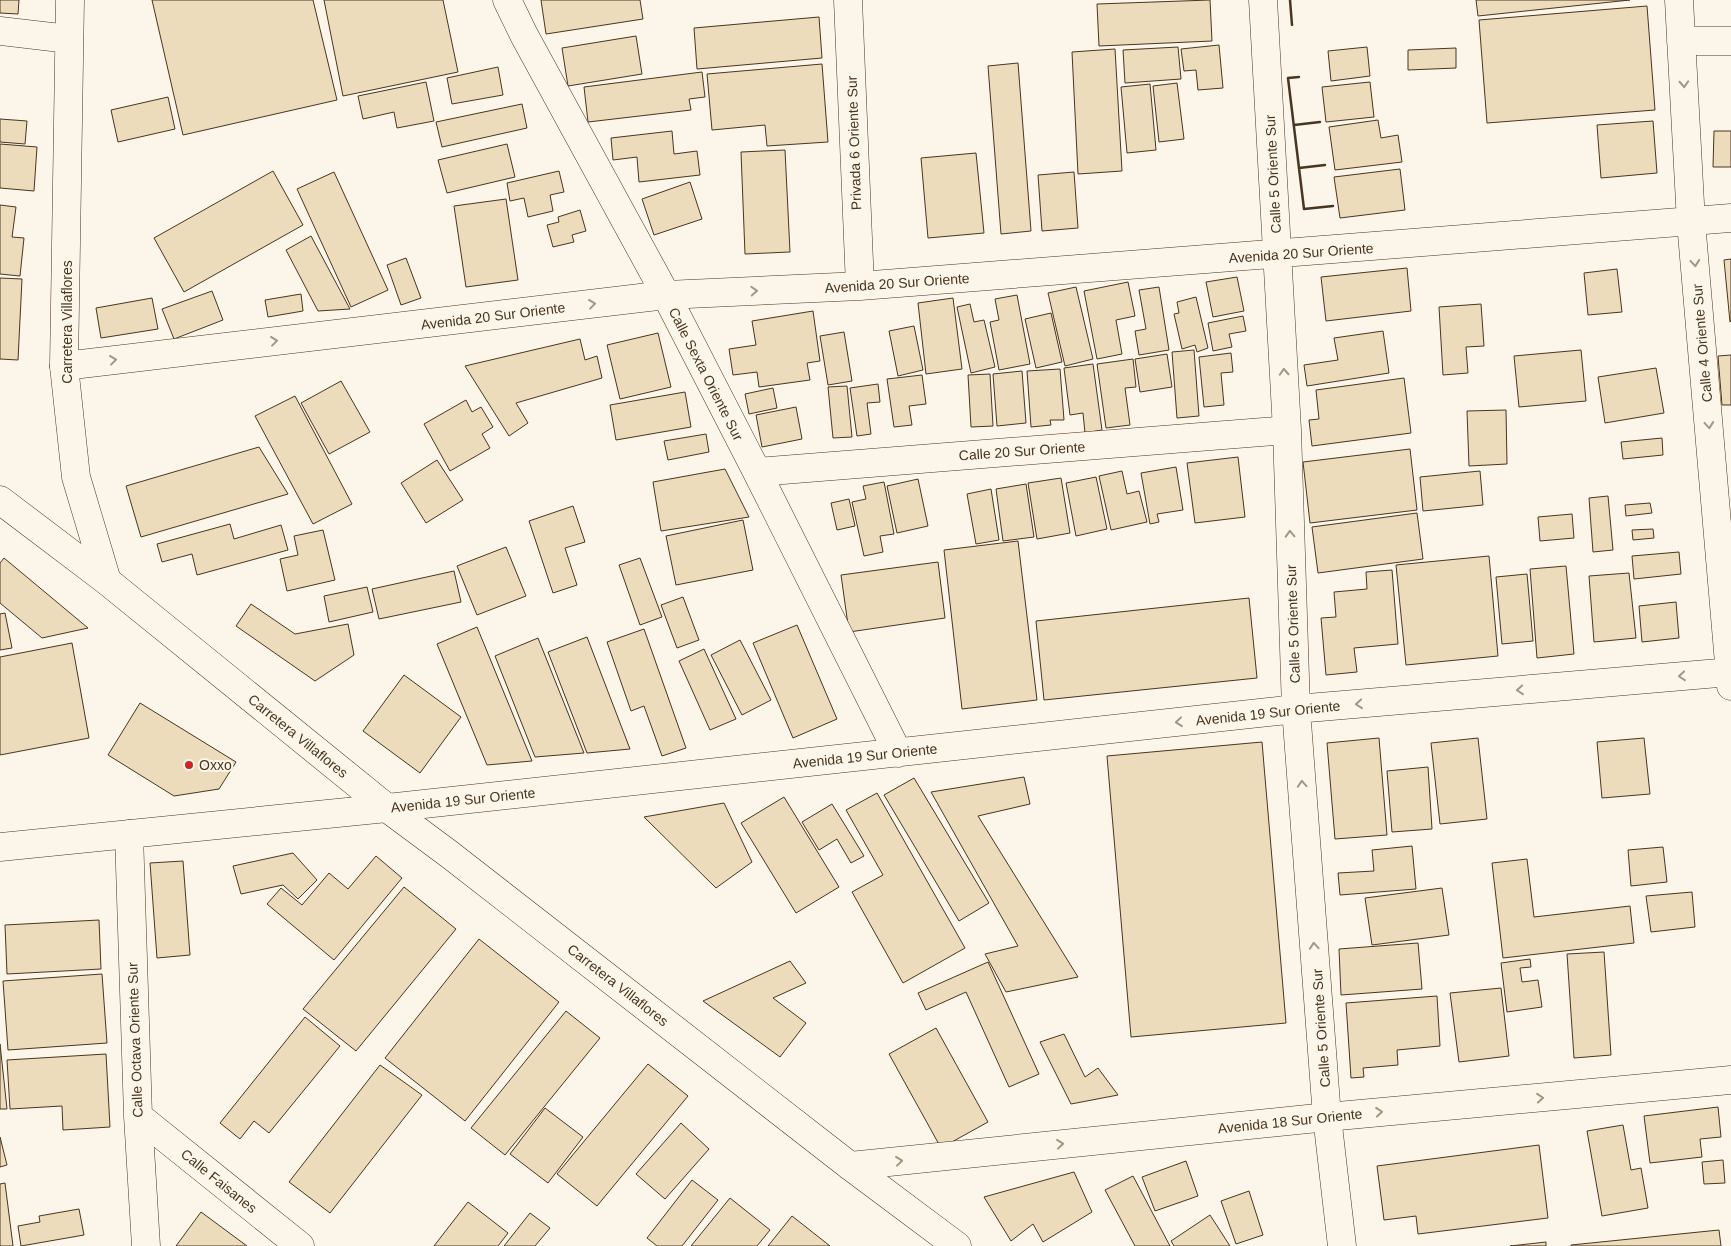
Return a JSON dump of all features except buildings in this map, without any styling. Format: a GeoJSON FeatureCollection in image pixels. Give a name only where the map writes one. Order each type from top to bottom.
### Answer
{"type":"FeatureCollection","features":[{"type":"Feature","properties":{"kind":"street","name":"Carretera Villaflores"},"geometry":{"type":"LineString","coordinates":[[70,0],[64,366],[76,477],[107,581],[387,808],[956,1246]]}},
{"type":"Feature","properties":{"kind":"street","name":"Calle Sexta Oriente Sur"},"geometry":{"type":"LineString","coordinates":[[507,0],[524,35],[666,295],[898,753]]}},
{"type":"Feature","properties":{"kind":"street"},"geometry":{"type":"LineString","coordinates":[[522,0],[524,35]]}},
{"type":"Feature","properties":{"kind":"street","name":"Privada 6 Oriente Sur"},"geometry":{"type":"LineString","coordinates":[[848,0],[860,286]]}},
{"type":"Feature","properties":{"kind":"street","name":"Calle 5 Oriente Sur"},"geometry":{"type":"LineString","coordinates":[[1263,0],[1287,430],[1296,709],[1327,1117],[1342,1246]]}},
{"type":"Feature","properties":{"kind":"street","name":"Calle 4 Oriente Sur"},"geometry":{"type":"LineString","coordinates":[[1679,0],[1691,222],[1731,677]]}},
{"type":"Feature","properties":{"kind":"street"},"geometry":{"type":"LineString","coordinates":[[0,31],[70,39]]}},
{"type":"Feature","properties":{"kind":"street"},"geometry":{"type":"LineString","coordinates":[[1681,41],[1731,40]]}},
{"type":"Feature","properties":{"kind":"street","name":"Avenida 20 Sur Oriente"},"geometry":{"type":"LineString","coordinates":[[64,366],[666,295],[860,286],[1278,255],[1731,218]]}},
{"type":"Feature","properties":{"kind":"street","name":"Calle 20 Sur Oriente"},"geometry":{"type":"LineString","coordinates":[[757,472],[1287,430]]}},
{"type":"Feature","properties":{"kind":"street"},"geometry":{"type":"LineString","coordinates":[[0,500],[107,581]]}},
{"type":"Feature","properties":{"kind":"street","name":"Avenida 19 Sur Oriente"},"geometry":{"type":"LineString","coordinates":[[0,847],[387,808],[1296,709],[1731,677]]}},
{"type":"Feature","properties":{"kind":"street","name":"Calle Octava Oriente Sur"},"geometry":{"type":"LineString","coordinates":[[129,834],[138,1116],[146,1246]]}},
{"type":"Feature","properties":{"kind":"street","name":"Avenida 18 Sur Oriente"},"geometry":{"type":"LineString","coordinates":[[850,1166],[1327,1117],[1731,1080]]}},
{"type":"Feature","properties":{"kind":"street","name":"Calle Faisanes"},"geometry":{"type":"LineString","coordinates":[[138,1116],[300,1246]]}},
{"type":"Feature","properties":{"kind":"wall"},"geometry":{"type":"LineString","coordinates":[[1290,0],[1292,25]]}},
{"type":"Feature","properties":{"kind":"wall"},"geometry":{"type":"LineString","coordinates":[[1299,77],[1288,78],[1304,209],[1333,206]]}},
{"type":"Feature","properties":{"kind":"wall"},"geometry":{"type":"LineString","coordinates":[[1294,125],[1320,122]]}},
{"type":"Feature","properties":{"kind":"wall"},"geometry":{"type":"LineString","coordinates":[[1299,168],[1325,165]]}},
{"type":"Feature","properties":{"kind":"place","name":"Oxxo"},"geometry":{"type":"Point","coordinates":[189,765]}}]}
